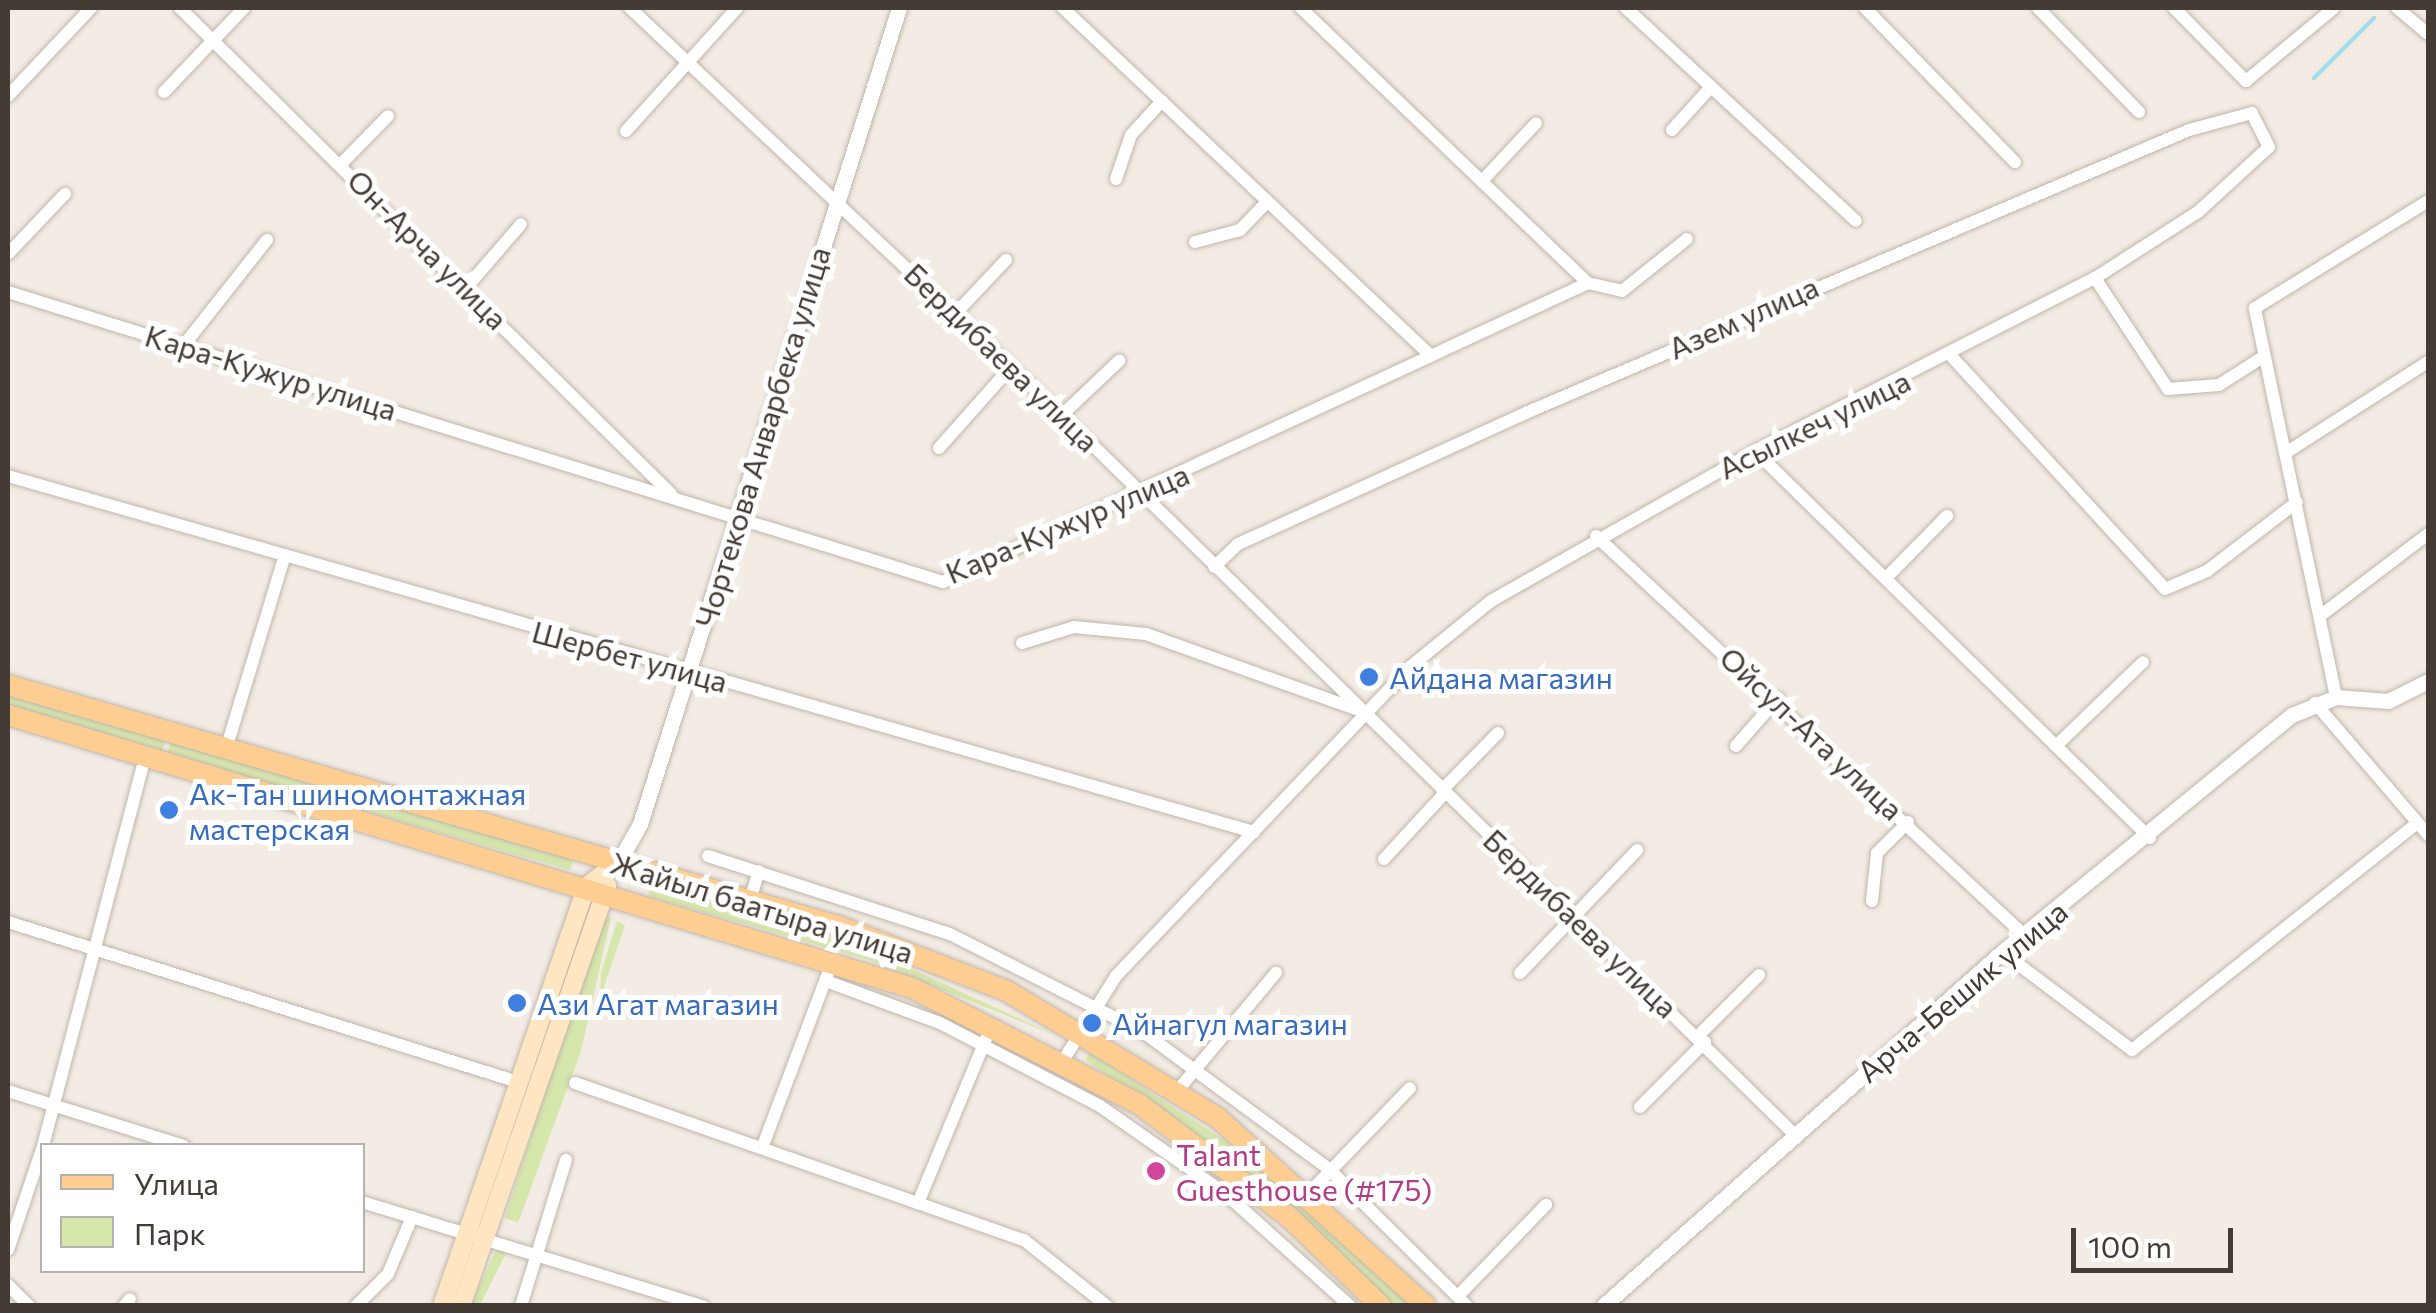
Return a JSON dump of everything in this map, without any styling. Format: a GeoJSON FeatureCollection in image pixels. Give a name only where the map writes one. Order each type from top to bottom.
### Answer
{"type":"FeatureCollection","features":[{"type":"Feature","properties":{"kind":"main road","name":"Жайыл баатыра улица"},"geometry":{"type":"LineString","coordinates":[[8,685],[750,900],[931,959],[1082,1031],[1178,1090],[1310,1192],[1426,1306]]}},
{"type":"Feature","properties":{"kind":"main road","name":"Жайыл баатыра улица"},"geometry":{"type":"LineString","coordinates":[[8,715],[832,960],[993,1023],[1064,1059],[1241,1177],[1381,1306]]}},
{"type":"Feature","properties":{"kind":"main road"},"geometry":{"type":"LineString","coordinates":[[461,1306],[520,1083],[596,889],[618,863]]}},
{"type":"Feature","properties":{"kind":"main road"},"geometry":{"type":"LineString","coordinates":[[442,1306],[480,1234],[596,889]]}},
{"type":"Feature","properties":{"kind":"street"},"geometry":{"type":"LineString","coordinates":[[8,96],[91,8]]}},
{"type":"Feature","properties":{"kind":"street","name":"Он-Арча улица"},"geometry":{"type":"LineString","coordinates":[[180,8],[672,494]]}},
{"type":"Feature","properties":{"kind":"street"},"geometry":{"type":"LineString","coordinates":[[164,92],[244,8]]}},
{"type":"Feature","properties":{"kind":"street","name":"Бердибаева улица"},"geometry":{"type":"LineString","coordinates":[[630,8],[838,199],[1144,494],[1443,791],[1702,1039],[1794,1134]]}},
{"type":"Feature","properties":{"kind":"street"},"geometry":{"type":"LineString","coordinates":[[626,131],[737,8]]}},
{"type":"Feature","properties":{"kind":"street","name":"Чортекова Анварбека улица"},"geometry":{"type":"LineString","coordinates":[[618,863],[640,824],[899,8]]}},
{"type":"Feature","properties":{"kind":"street"},"geometry":{"type":"LineString","coordinates":[[1063,8],[1431,356]]}},
{"type":"Feature","properties":{"kind":"street"},"geometry":{"type":"LineString","coordinates":[[1626,8],[1856,221]]}},
{"type":"Feature","properties":{"kind":"street"},"geometry":{"type":"LineString","coordinates":[[1865,8],[2015,162]]}},
{"type":"Feature","properties":{"kind":"street"},"geometry":{"type":"LineString","coordinates":[[2038,8],[2138,112]]}},
{"type":"Feature","properties":{"kind":"street"},"geometry":{"type":"LineString","coordinates":[[2174,8],[2239,78],[2252,78],[2326,10]]}},
{"type":"Feature","properties":{"kind":"street"},"geometry":{"type":"LineString","coordinates":[[2398,8],[2428,34]]}},
{"type":"Feature","properties":{"kind":"street"},"geometry":{"type":"LineString","coordinates":[[1309,10],[1588,283],[1622,291],[1686,238]]}},
{"type":"Feature","properties":{"kind":"street"},"geometry":{"type":"LineString","coordinates":[[1672,130],[1711,87]]}},
{"type":"Feature","properties":{"kind":"street"},"geometry":{"type":"LineString","coordinates":[[1116,178],[1131,135],[1162,101]]}},
{"type":"Feature","properties":{"kind":"street","name":"Азем улица"},"geometry":{"type":"LineString","coordinates":[[1214,567],[1238,544],[1528,412],[2234,112],[2252,113],[2269,147]]}},
{"type":"Feature","properties":{"kind":"street"},"geometry":{"type":"LineString","coordinates":[[341,164],[388,116]]}},
{"type":"Feature","properties":{"kind":"street"},"geometry":{"type":"LineString","coordinates":[[1482,181],[1536,122]]}},
{"type":"Feature","properties":{"kind":"street","name":"Асылкеч улица"},"geometry":{"type":"LineString","coordinates":[[1064,1059],[1097,1006],[1254,832],[1367,714],[1492,601],[1596,536],[1754,450],[1952,357],[2095,278],[2198,212],[2269,147]]}},
{"type":"Feature","properties":{"kind":"street"},"geometry":{"type":"LineString","coordinates":[[8,254],[65,194]]}},
{"type":"Feature","properties":{"kind":"street"},"geometry":{"type":"LineString","coordinates":[[1195,242],[1240,230],[1268,201]]}},
{"type":"Feature","properties":{"kind":"street"},"geometry":{"type":"LineString","coordinates":[[2336,697],[2324,613],[2263,357],[2255,308],[2428,202]]}},
{"type":"Feature","properties":{"kind":"street"},"geometry":{"type":"LineString","coordinates":[[466,288],[521,224]]}},
{"type":"Feature","properties":{"kind":"street"},"geometry":{"type":"LineString","coordinates":[[184,346],[268,240]]}},
{"type":"Feature","properties":{"kind":"street"},"geometry":{"type":"LineString","coordinates":[[956,313],[1006,260]]}},
{"type":"Feature","properties":{"kind":"street"},"geometry":{"type":"LineString","coordinates":[[2095,278],[2168,389],[2219,385],[2263,357]]}},
{"type":"Feature","properties":{"kind":"street","name":"Кара-Кужур улица"},"geometry":{"type":"LineString","coordinates":[[8,292],[737,514],[943,582],[1144,494],[1588,283]]}},
{"type":"Feature","properties":{"kind":"street"},"geometry":{"type":"LineString","coordinates":[[1952,357],[2165,590],[2197,578],[2298,502]]}},
{"type":"Feature","properties":{"kind":"street"},"geometry":{"type":"LineString","coordinates":[[1062,415],[1120,361]]}},
{"type":"Feature","properties":{"kind":"street"},"geometry":{"type":"LineString","coordinates":[[2286,452],[2428,362]]}},
{"type":"Feature","properties":{"kind":"street"},"geometry":{"type":"LineString","coordinates":[[939,448],[1011,367]]}},
{"type":"Feature","properties":{"kind":"street"},"geometry":{"type":"LineString","coordinates":[[1754,450],[2060,742],[2150,838]]}},
{"type":"Feature","properties":{"kind":"street","name":"Шербет улица"},"geometry":{"type":"LineString","coordinates":[[8,476],[283,560],[1254,832]]}},
{"type":"Feature","properties":{"kind":"street"},"geometry":{"type":"LineString","coordinates":[[1887,577],[1947,516]]}},
{"type":"Feature","properties":{"kind":"street"},"geometry":{"type":"LineString","coordinates":[[2324,613],[2428,534]]}},
{"type":"Feature","properties":{"kind":"street","name":"Ойсул-Ата улица"},"geometry":{"type":"LineString","coordinates":[[1596,536],[1778,698],[2024,935]]}},
{"type":"Feature","properties":{"kind":"street"},"geometry":{"type":"LineString","coordinates":[[226,749],[283,560]]}},
{"type":"Feature","properties":{"kind":"street"},"geometry":{"type":"LineString","coordinates":[[1022,643],[1074,626],[1146,634],[1367,714]]}},
{"type":"Feature","properties":{"kind":"street"},"geometry":{"type":"LineString","coordinates":[[2060,742],[2143,662]]}},
{"type":"Feature","properties":{"kind":"street","name":"Арча-Бешик улица"},"geometry":{"type":"LineString","coordinates":[[1603,1306],[2002,952],[2150,838],[2315,702],[2336,697],[2388,701],[2428,681]]}},
{"type":"Feature","properties":{"kind":"street"},"geometry":{"type":"LineString","coordinates":[[1736,746],[1778,698]]}},
{"type":"Feature","properties":{"kind":"street"},"geometry":{"type":"LineString","coordinates":[[2315,702],[2428,835]]}},
{"type":"Feature","properties":{"kind":"street"},"geometry":{"type":"LineString","coordinates":[[1384,859],[1498,733]]}},
{"type":"Feature","properties":{"kind":"street"},"geometry":{"type":"LineString","coordinates":[[44,1143],[146,757]]}},
{"type":"Feature","properties":{"kind":"street"},"geometry":{"type":"LineString","coordinates":[[1872,901],[1878,853],[1908,822]]}},
{"type":"Feature","properties":{"kind":"street"},"geometry":{"type":"LineString","coordinates":[[2002,952],[2132,1050],[2416,823]]}},
{"type":"Feature","properties":{"kind":"street"},"geometry":{"type":"LineString","coordinates":[[1520,973],[1638,850]]}},
{"type":"Feature","properties":{"kind":"street"},"geometry":{"type":"LineString","coordinates":[[708,856],[950,934],[1097,1006],[1194,1065],[1330,1170],[1463,1300],[1546,1205]]}},
{"type":"Feature","properties":{"kind":"street"},"geometry":{"type":"LineString","coordinates":[[750,900],[759,871]]}},
{"type":"Feature","properties":{"kind":"street"},"geometry":{"type":"LineString","coordinates":[[8,922],[520,1083]]}},
{"type":"Feature","properties":{"kind":"street"},"geometry":{"type":"LineString","coordinates":[[762,1148],[832,960]]}},
{"type":"Feature","properties":{"kind":"street"},"geometry":{"type":"LineString","coordinates":[[1178,1090],[1194,1065],[1276,972]]}},
{"type":"Feature","properties":{"kind":"street"},"geometry":{"type":"LineString","coordinates":[[1640,1107],[1759,975]]}},
{"type":"Feature","properties":{"kind":"street"},"geometry":{"type":"LineString","coordinates":[[826,980],[984,1043],[1168,1150],[1350,1306]]}},
{"type":"Feature","properties":{"kind":"street"},"geometry":{"type":"LineString","coordinates":[[918,1203],[993,1023]]}},
{"type":"Feature","properties":{"kind":"street"},"geometry":{"type":"LineString","coordinates":[[576,1083],[1040,1248],[1107,1306]]}},
{"type":"Feature","properties":{"kind":"street"},"geometry":{"type":"LineString","coordinates":[[1310,1192],[1410,1088]]}},
{"type":"Feature","properties":{"kind":"street"},"geometry":{"type":"LineString","coordinates":[[8,1090],[174,1143]]}},
{"type":"Feature","properties":{"kind":"street"},"geometry":{"type":"LineString","coordinates":[[8,1250],[40,1156]]}},
{"type":"Feature","properties":{"kind":"street"},"geometry":{"type":"LineString","coordinates":[[521,1306],[566,1160]]}},
{"type":"Feature","properties":{"kind":"street"},"geometry":{"type":"LineString","coordinates":[[365,1203],[538,1250],[703,1306]]}},
{"type":"Feature","properties":{"kind":"street"},"geometry":{"type":"LineString","coordinates":[[356,1306],[388,1274],[412,1217]]}},
{"type":"Feature","properties":{"kind":"street"},"geometry":{"type":"LineString","coordinates":[[8,1285],[30,1306]]}},
{"type":"Feature","properties":{"kind":"green space"},"geometry":{"type":"Polygon","coordinates":[[[8,693],[165,741],[161,754],[8,708],[8,693]]]}},
{"type":"Feature","properties":{"kind":"green space"},"geometry":{"type":"Polygon","coordinates":[[[171,742],[574,857],[570,870],[167,754],[171,742]]]}},
{"type":"Feature","properties":{"kind":"green space"},"geometry":{"type":"Polygon","coordinates":[[[651,885],[873,951],[1057,1036],[869,960],[648,896],[651,885]]]}},
{"type":"Feature","properties":{"kind":"green space"},"geometry":{"type":"Polygon","coordinates":[[[603,913],[611,918],[581,1051],[518,1223],[505,1218],[603,913]]]}},
{"type":"Feature","properties":{"kind":"green space"},"geometry":{"type":"Polygon","coordinates":[[[617,921],[625,925],[600,998],[601,973],[617,921]]]}},
{"type":"Feature","properties":{"kind":"green space"},"geometry":{"type":"Polygon","coordinates":[[[1089,1052],[1253,1159],[1411,1305],[1393,1305],[1287,1202],[1086,1060],[1089,1052]]]}},
{"type":"Feature","properties":{"kind":"green space"},"geometry":{"type":"Polygon","coordinates":[[[496,1250],[507,1251],[480,1305],[470,1306],[496,1250]]]}},
{"type":"Feature","properties":{"kind":"waterway"},"geometry":{"type":"LineString","coordinates":[[2314,78],[2374,18]]}},
{"type":"Feature","properties":{"kind":"place","name":"Айдана магазин"},"geometry":{"type":"Point","coordinates":[1369,677]}},
{"type":"Feature","properties":{"kind":"place","name":"Ак-Тан шиномонтажная мастерская"},"geometry":{"type":"Point","coordinates":[169,810]}},
{"type":"Feature","properties":{"kind":"place","name":"Ази Агат магазин"},"geometry":{"type":"Point","coordinates":[517,1003]}},
{"type":"Feature","properties":{"kind":"place","name":"Айнагул магазин"},"geometry":{"type":"Point","coordinates":[1092,1023]}},
{"type":"Feature","properties":{"kind":"place","name":"Talant Guesthouse (#175)"},"geometry":{"type":"Point","coordinates":[1156,1171]}}]}
